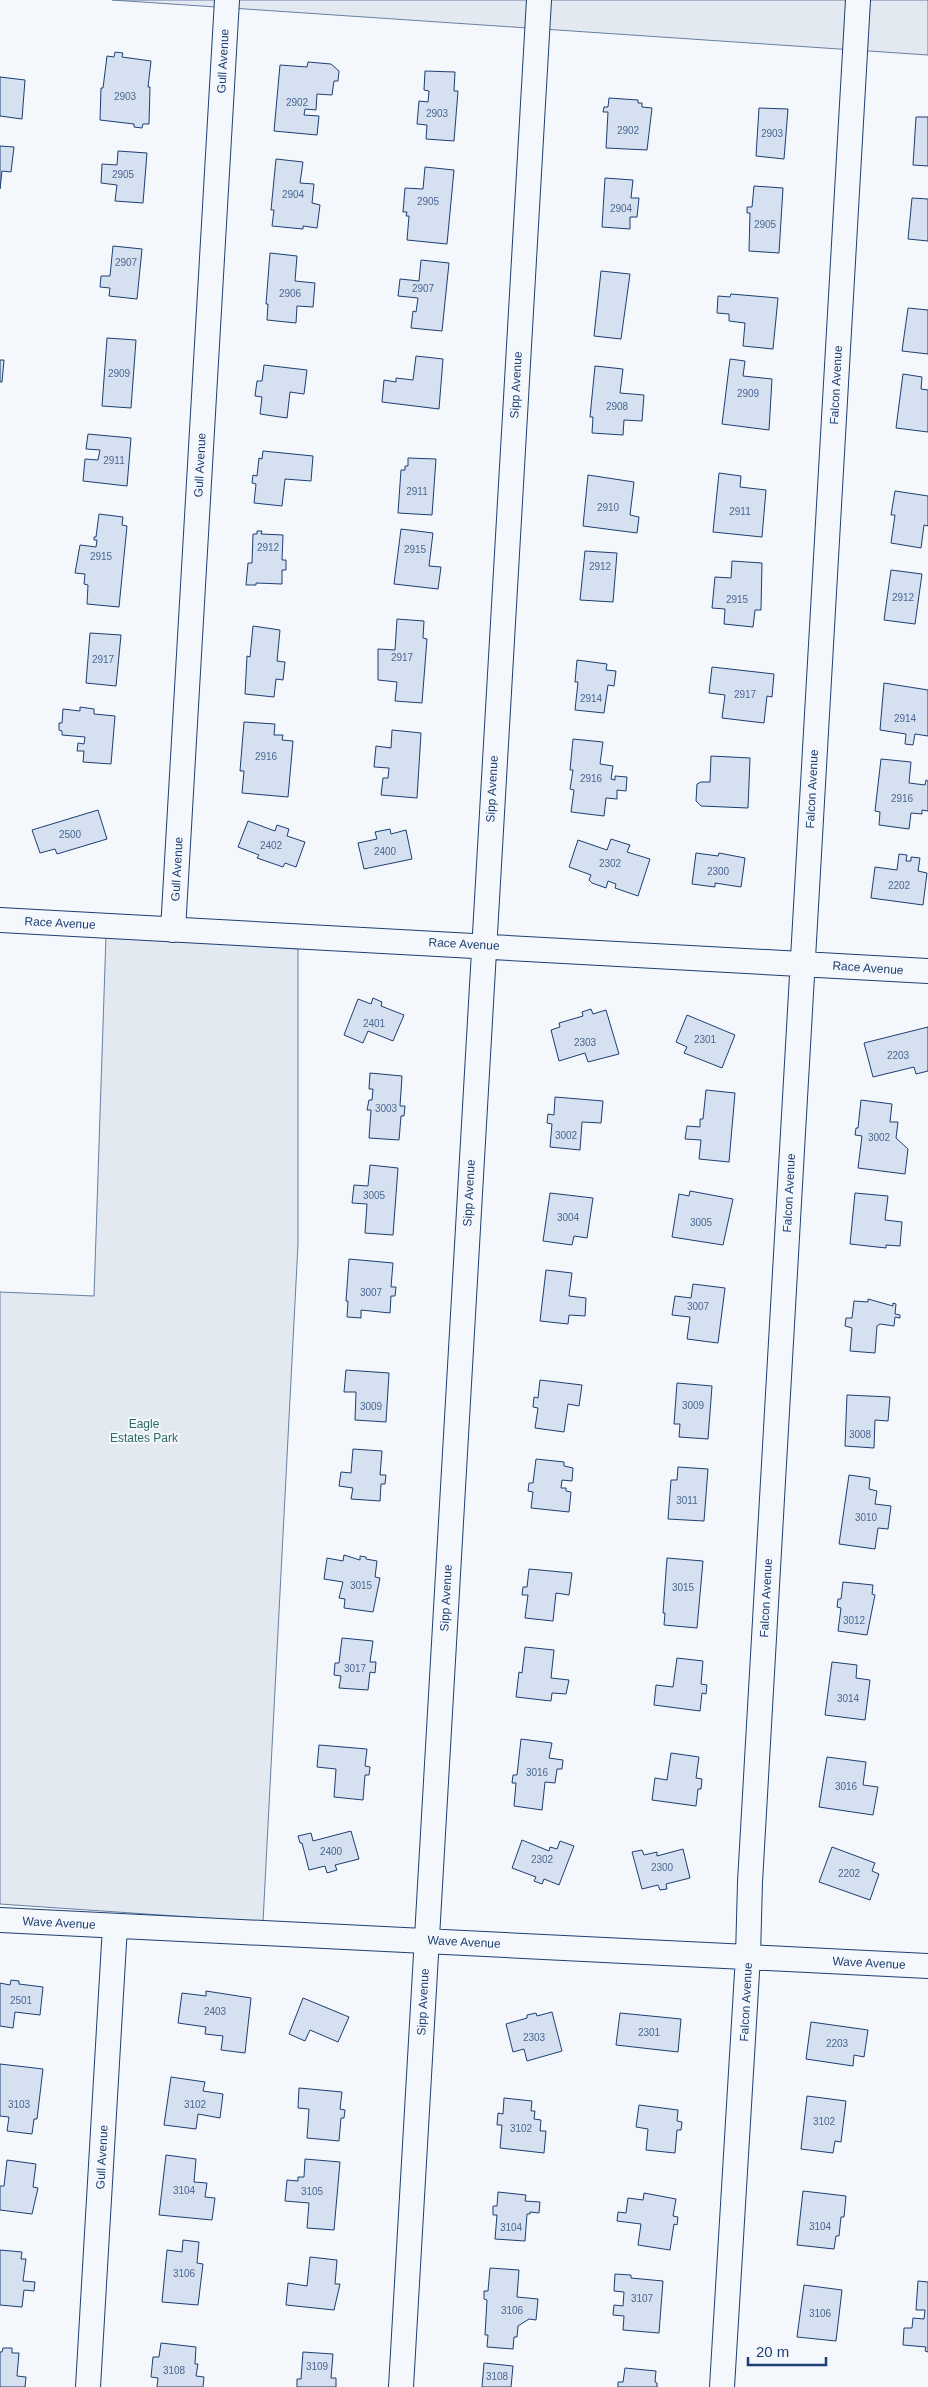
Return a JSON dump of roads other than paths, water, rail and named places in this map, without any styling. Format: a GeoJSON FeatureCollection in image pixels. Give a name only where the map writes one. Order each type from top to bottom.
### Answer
{"type":"FeatureCollection","features":[{"type":"Feature","properties":{"kind":"street","name":"Gull Avenue"},"geometry":{"type":"LineString","coordinates":[[173,930],[226,0]]}},
{"type":"Feature","properties":{"kind":"street","name":"Sipp Avenue"},"geometry":{"type":"LineString","coordinates":[[401,2387],[539,0]]}},
{"type":"Feature","properties":{"kind":"street","name":"Falcon Avenue"},"geometry":{"type":"LineString","coordinates":[[722,2387],[858,0]]}},
{"type":"Feature","properties":{"kind":"street","name":"Race Avenue"},"geometry":{"type":"LineString","coordinates":[[0,920],[483,945],[928,972]]}},
{"type":"Feature","properties":{"kind":"street","name":"Wave Avenue"},"geometry":{"type":"LineString","coordinates":[[0,1920],[928,1966]]}},
{"type":"Feature","properties":{"kind":"street","name":"Gull Avenue"},"geometry":{"type":"LineString","coordinates":[[88,2387],[115,1926]]}},
{"type":"Feature","properties":{"kind":"park label","name":"Eagle Estates Park"},"geometry":{"type":"Point","coordinates":[144,1431]}}]}
